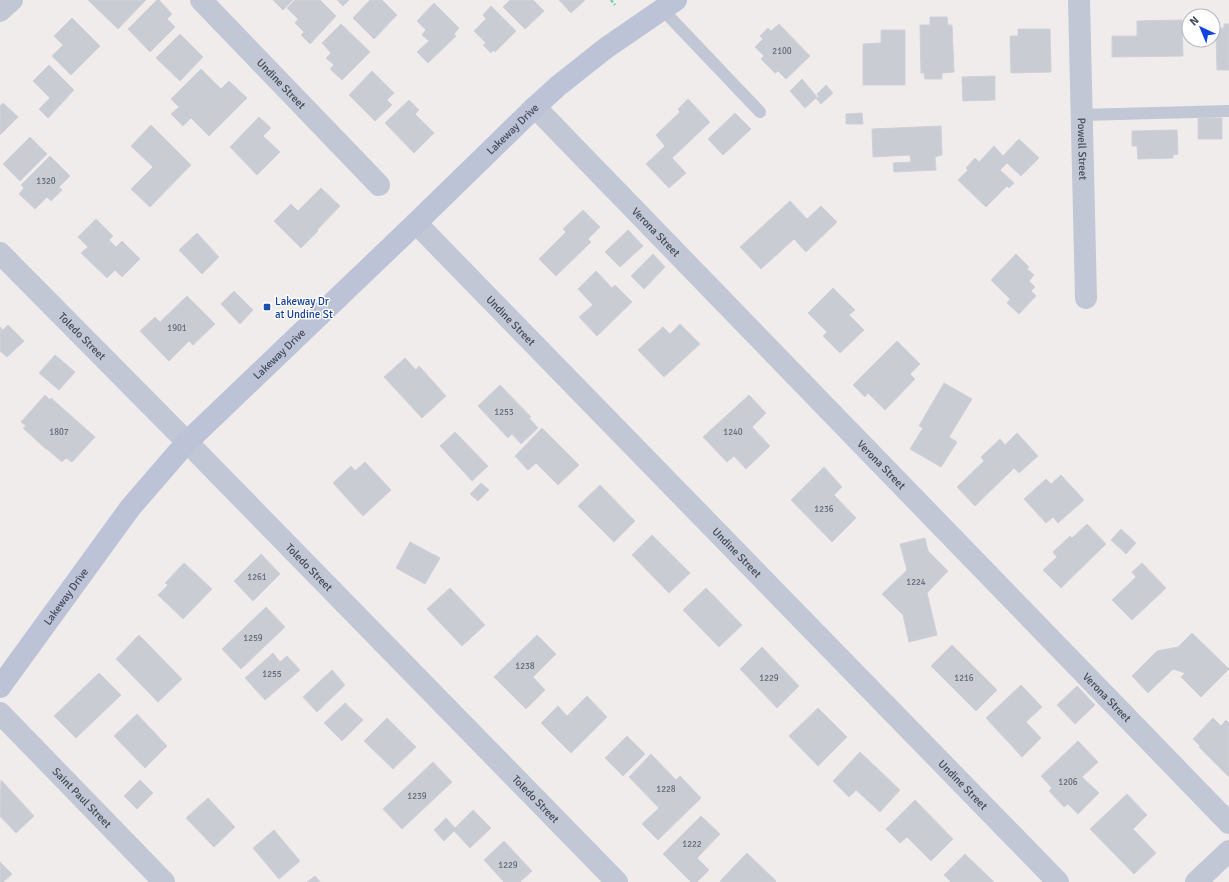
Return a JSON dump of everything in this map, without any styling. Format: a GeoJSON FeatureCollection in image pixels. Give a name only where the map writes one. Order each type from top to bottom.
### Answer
{"type":"FeatureCollection","features":[{"type":"Feature","properties":{"kind":"main road","name":"Lakeway Drive"},"geometry":{"type":"LineString","coordinates":[[0,687],[130,508],[187,442],[416,223],[534,107],[606,48],[669,5]]}},
{"type":"Feature","properties":{"kind":"street"},"geometry":{"type":"LineString","coordinates":[[0,11],[12,0]]}},
{"type":"Feature","properties":{"kind":"street","name":"Undine Street"},"geometry":{"type":"LineString","coordinates":[[201,0],[379,185]]}},
{"type":"Feature","properties":{"kind":"street","name":"Powell Street"},"geometry":{"type":"LineString","coordinates":[[1079,0],[1086,298]]}},
{"type":"Feature","properties":{"kind":"street","name":"Verona Street"},"geometry":{"type":"LineString","coordinates":[[534,107],[1229,823]]}},
{"type":"Feature","properties":{"kind":"street","name":"Undine Street"},"geometry":{"type":"LineString","coordinates":[[416,223],[1058,882]]}},
{"type":"Feature","properties":{"kind":"street","name":"Toledo Street"},"geometry":{"type":"LineString","coordinates":[[0,253],[617,882]]}},
{"type":"Feature","properties":{"kind":"street","name":"Saint Paul Street"},"geometry":{"type":"LineString","coordinates":[[0,713],[164,882]]}},
{"type":"Feature","properties":{"kind":"street"},"geometry":{"type":"LineString","coordinates":[[1196,882],[1229,851]]}},
{"type":"Feature","properties":{"kind":"lane"},"geometry":{"type":"LineString","coordinates":[[669,5],[760,112]]}},
{"type":"Feature","properties":{"kind":"lane"},"geometry":{"type":"LineString","coordinates":[[1082,115],[1229,111]]}},
{"type":"Feature","properties":{"kind":"path"},"geometry":{"type":"LineString","coordinates":[[611,0],[615,5]]}},
{"type":"Feature","properties":{"kind":"building"},"geometry":{"type":"Polygon","coordinates":[[[88,0],[146,0],[118,29],[88,0]]]}},
{"type":"Feature","properties":{"kind":"building"},"geometry":{"type":"Polygon","coordinates":[[[157,0],[159,0],[172,14],[167,19],[175,27],[150,52],[128,29],[157,0]]]}},
{"type":"Feature","properties":{"kind":"building"},"geometry":{"type":"Polygon","coordinates":[[[273,0],[293,0],[283,10],[273,0]]]}},
{"type":"Feature","properties":{"kind":"building"},"geometry":{"type":"Polygon","coordinates":[[[295,0],[320,0],[336,16],[310,44],[301,35],[304,32],[295,23],[298,19],[287,8],[295,0]]]}},
{"type":"Feature","properties":{"kind":"building"},"geometry":{"type":"Polygon","coordinates":[[[337,0],[349,0],[343,6],[337,0]]]}},
{"type":"Feature","properties":{"kind":"building"},"geometry":{"type":"Polygon","coordinates":[[[370,0],[382,0],[397,15],[374,39],[353,18],[370,0]]]}},
{"type":"Feature","properties":{"kind":"building"},"geometry":{"type":"Polygon","coordinates":[[[510,0],[533,0],[544,11],[525,29],[503,7],[510,0]]]}},
{"type":"Feature","properties":{"kind":"building"},"geometry":{"type":"Polygon","coordinates":[[[559,0],[585,0],[571,13],[559,0]]]}},
{"type":"Feature","properties":{"kind":"building"},"geometry":{"type":"Polygon","coordinates":[[[434,3],[459,28],[454,34],[456,36],[428,63],[417,52],[429,41],[422,35],[426,30],[417,21],[434,3]]]}},
{"type":"Feature","properties":{"kind":"building"},"geometry":{"type":"Polygon","coordinates":[[[491,6],[516,31],[495,52],[493,50],[491,53],[483,45],[486,43],[474,31],[486,19],[483,15],[491,6]]]}},
{"type":"Feature","properties":{"kind":"building"},"geometry":{"type":"Polygon","coordinates":[[[930,17],[947,17],[948,25],[952,25],[954,72],[942,73],[942,79],[925,79],[924,73],[921,73],[920,25],[930,25],[930,17]]]}},
{"type":"Feature","properties":{"kind":"building"},"geometry":{"type":"Polygon","coordinates":[[[72,18],[100,46],[71,75],[52,56],[63,45],[54,36],[72,18]]]}},
{"type":"Feature","properties":{"kind":"building"},"geometry":{"type":"Polygon","coordinates":[[[1181,20],[1181,48],[1183,48],[1183,56],[1112,57],[1112,36],[1137,36],[1137,21],[1181,20]]]}},
{"type":"Feature","properties":{"kind":"building"},"geometry":{"type":"Polygon","coordinates":[[[341,24],[370,52],[342,80],[330,69],[334,65],[326,58],[331,53],[322,43],[341,24]]]}},
{"type":"Feature","properties":{"kind":"building"},"geometry":{"type":"Polygon","coordinates":[[[779,24],[810,56],[786,79],[778,71],[775,73],[761,59],[764,56],[755,47],[763,39],[760,36],[768,28],[771,31],[779,24]]]}},
{"type":"Feature","properties":{"kind":"building"},"geometry":{"type":"Polygon","coordinates":[[[1224,24],[1229,24],[1229,70],[1217,70],[1216,48],[1221,48],[1221,28],[1224,28],[1224,24]]]}},
{"type":"Feature","properties":{"kind":"building"},"geometry":{"type":"Polygon","coordinates":[[[1018,29],[1050,29],[1051,72],[1011,73],[1010,36],[1018,36],[1018,29]]]}},
{"type":"Feature","properties":{"kind":"building"},"geometry":{"type":"Polygon","coordinates":[[[881,30],[905,30],[905,85],[863,85],[863,44],[881,43],[881,30]]]}},
{"type":"Feature","properties":{"kind":"building"},"geometry":{"type":"Polygon","coordinates":[[[180,34],[203,57],[180,81],[156,58],[180,34]]]}},
{"type":"Feature","properties":{"kind":"building"},"geometry":{"type":"Polygon","coordinates":[[[49,65],[74,90],[48,118],[39,109],[50,98],[33,81],[49,65]]]}},
{"type":"Feature","properties":{"kind":"building"},"geometry":{"type":"Polygon","coordinates":[[[201,69],[221,89],[229,81],[247,98],[209,136],[191,118],[183,126],[171,114],[179,107],[171,99],[201,69]]]}},
{"type":"Feature","properties":{"kind":"building"},"geometry":{"type":"Polygon","coordinates":[[[372,71],[394,93],[387,100],[392,105],[375,121],[349,95],[372,71]]]}},
{"type":"Feature","properties":{"kind":"building"},"geometry":{"type":"Polygon","coordinates":[[[995,76],[995,100],[963,101],[962,77],[995,76]]]}},
{"type":"Feature","properties":{"kind":"building"},"geometry":{"type":"Polygon","coordinates":[[[802,79],[817,97],[805,108],[790,91],[802,79]]]}},
{"type":"Feature","properties":{"kind":"building"},"geometry":{"type":"Polygon","coordinates":[[[826,85],[833,93],[821,104],[816,98],[819,97],[817,94],[826,85]]]}},
{"type":"Feature","properties":{"kind":"building"},"geometry":{"type":"Polygon","coordinates":[[[688,99],[710,122],[672,158],[686,173],[669,188],[646,164],[665,146],[656,135],[680,112],[678,109],[688,99]]]}},
{"type":"Feature","properties":{"kind":"building"},"geometry":{"type":"Polygon","coordinates":[[[409,100],[419,110],[415,114],[434,133],[414,153],[385,123],[409,100]]]}},
{"type":"Feature","properties":{"kind":"building"},"geometry":{"type":"Polygon","coordinates":[[[3,103],[18,117],[0,135],[0,106],[3,103]]]}},
{"type":"Feature","properties":{"kind":"building"},"geometry":{"type":"Polygon","coordinates":[[[735,113],[751,129],[723,155],[708,139],[735,113]]]}},
{"type":"Feature","properties":{"kind":"building"},"geometry":{"type":"Polygon","coordinates":[[[862,113],[863,124],[846,124],[846,114],[862,113]]]}},
{"type":"Feature","properties":{"kind":"building"},"geometry":{"type":"Polygon","coordinates":[[[259,117],[271,128],[263,136],[280,152],[257,175],[230,147],[259,117]]]}},
{"type":"Feature","properties":{"kind":"building"},"geometry":{"type":"Polygon","coordinates":[[[1198,118],[1222,118],[1222,139],[1198,139],[1198,118]]]}},
{"type":"Feature","properties":{"kind":"building"},"geometry":{"type":"Polygon","coordinates":[[[151,125],[191,165],[150,207],[131,189],[153,167],[131,146],[151,125]]]}},
{"type":"Feature","properties":{"kind":"building"},"geometry":{"type":"Polygon","coordinates":[[[941,126],[942,155],[935,157],[936,170],[894,172],[893,163],[911,162],[910,155],[873,157],[872,129],[941,126]]]}},
{"type":"Feature","properties":{"kind":"building"},"geometry":{"type":"Polygon","coordinates":[[[1177,130],[1178,154],[1173,155],[1173,158],[1138,159],[1137,146],[1132,146],[1132,131],[1177,130]]]}},
{"type":"Feature","properties":{"kind":"building"},"geometry":{"type":"Polygon","coordinates":[[[30,137],[47,154],[20,181],[3,164],[30,137]]]}},
{"type":"Feature","properties":{"kind":"building"},"geometry":{"type":"Polygon","coordinates":[[[1019,139],[1039,158],[1021,176],[1007,163],[1000,170],[1014,183],[1009,188],[1007,186],[986,207],[958,180],[968,170],[966,168],[975,158],[979,162],[994,146],[1003,156],[1019,139]]]}},
{"type":"Feature","properties":{"kind":"building"},"geometry":{"type":"Polygon","coordinates":[[[50,156],[70,176],[59,187],[62,190],[51,201],[47,197],[35,209],[19,194],[24,188],[21,185],[50,156]]]}},
{"type":"Feature","properties":{"kind":"building"},"geometry":{"type":"Polygon","coordinates":[[[321,188],[340,206],[301,248],[274,221],[291,204],[298,211],[321,188]]]}},
{"type":"Feature","properties":{"kind":"building"},"geometry":{"type":"Polygon","coordinates":[[[790,201],[807,219],[821,206],[837,222],[806,252],[794,239],[761,269],[740,247],[790,201]]]}},
{"type":"Feature","properties":{"kind":"building"},"geometry":{"type":"Polygon","coordinates":[[[583,210],[600,227],[588,239],[591,242],[556,276],[539,259],[566,232],[563,229],[583,210]]]}},
{"type":"Feature","properties":{"kind":"building"},"geometry":{"type":"Polygon","coordinates":[[[96,219],[113,236],[109,240],[116,247],[122,241],[140,259],[122,277],[115,270],[107,278],[81,253],[88,247],[78,237],[96,219]]]}},
{"type":"Feature","properties":{"kind":"building"},"geometry":{"type":"Polygon","coordinates":[[[628,230],[643,246],[620,267],[605,252],[628,230]]]}},
{"type":"Feature","properties":{"kind":"building"},"geometry":{"type":"Polygon","coordinates":[[[197,233],[219,257],[202,274],[179,250],[197,233]]]}},
{"type":"Feature","properties":{"kind":"building"},"geometry":{"type":"Polygon","coordinates":[[[653,254],[665,267],[644,289],[631,276],[653,254]]]}},
{"type":"Feature","properties":{"kind":"building"},"geometry":{"type":"Polygon","coordinates":[[[1016,254],[1029,267],[1027,269],[1034,275],[1029,281],[1035,287],[1031,291],[1036,296],[1019,314],[1007,303],[1010,299],[991,280],[1016,254]]]}},
{"type":"Feature","properties":{"kind":"building"},"geometry":{"type":"Polygon","coordinates":[[[596,271],[612,288],[615,285],[632,302],[597,336],[579,317],[593,305],[578,289],[596,271]]]}},
{"type":"Feature","properties":{"kind":"building"},"geometry":{"type":"Polygon","coordinates":[[[833,288],[855,310],[849,315],[864,330],[840,353],[823,336],[827,332],[808,313],[833,288]]]}},
{"type":"Feature","properties":{"kind":"building"},"geometry":{"type":"Polygon","coordinates":[[[234,291],[253,310],[240,324],[221,304],[234,291]]]}},
{"type":"Feature","properties":{"kind":"building"},"geometry":{"type":"Polygon","coordinates":[[[187,296],[215,324],[193,345],[189,341],[169,361],[140,331],[155,317],[160,322],[187,296]]]}},
{"type":"Feature","properties":{"kind":"building"},"geometry":{"type":"Polygon","coordinates":[[[680,324],[700,344],[664,377],[638,350],[663,327],[670,334],[680,324]]]}},
{"type":"Feature","properties":{"kind":"building"},"geometry":{"type":"Polygon","coordinates":[[[8,325],[24,341],[7,357],[0,351],[0,327],[3,330],[8,325]]]}},
{"type":"Feature","properties":{"kind":"building"},"geometry":{"type":"Polygon","coordinates":[[[897,341],[920,364],[910,374],[915,379],[885,410],[868,393],[865,397],[853,385],[897,341]]]}},
{"type":"Feature","properties":{"kind":"building"},"geometry":{"type":"Polygon","coordinates":[[[55,355],[75,372],[59,390],[39,373],[55,355]]]}},
{"type":"Feature","properties":{"kind":"building"},"geometry":{"type":"Polygon","coordinates":[[[405,358],[416,370],[419,366],[446,396],[422,418],[384,377],[405,358]]]}},
{"type":"Feature","properties":{"kind":"building"},"geometry":{"type":"Polygon","coordinates":[[[944,383],[972,399],[949,437],[957,442],[941,467],[910,449],[923,428],[919,426],[944,383]]]}},
{"type":"Feature","properties":{"kind":"building"},"geometry":{"type":"Polygon","coordinates":[[[500,385],[531,417],[529,418],[538,428],[521,444],[512,434],[508,438],[478,406],[500,385]]]}},
{"type":"Feature","properties":{"kind":"building"},"geometry":{"type":"Polygon","coordinates":[[[45,395],[50,400],[51,398],[95,437],[72,462],[66,458],[62,462],[23,428],[26,426],[21,422],[45,395]]]}},
{"type":"Feature","properties":{"kind":"building"},"geometry":{"type":"Polygon","coordinates":[[[749,395],[766,413],[752,427],[770,446],[746,469],[734,456],[727,462],[703,437],[749,395]]]}},
{"type":"Feature","properties":{"kind":"building"},"geometry":{"type":"Polygon","coordinates":[[[542,428],[579,465],[558,485],[536,463],[528,470],[515,456],[542,428]]]}},
{"type":"Feature","properties":{"kind":"building"},"geometry":{"type":"Polygon","coordinates":[[[455,432],[488,466],[472,481],[440,446],[455,432]]]}},
{"type":"Feature","properties":{"kind":"building"},"geometry":{"type":"Polygon","coordinates":[[[1017,433],[1038,456],[1019,473],[1014,468],[975,506],[957,487],[984,461],[981,457],[1000,439],[1005,445],[1017,433]]]}},
{"type":"Feature","properties":{"kind":"building"},"geometry":{"type":"Polygon","coordinates":[[[365,462],[391,490],[363,516],[333,483],[351,466],[355,471],[365,462]]]}},
{"type":"Feature","properties":{"kind":"building"},"geometry":{"type":"Polygon","coordinates":[[[824,467],[842,487],[834,495],[856,518],[832,542],[791,500],[824,467]]]}},
{"type":"Feature","properties":{"kind":"building"},"geometry":{"type":"Polygon","coordinates":[[[1061,475],[1084,500],[1058,523],[1053,517],[1046,523],[1024,499],[1046,479],[1051,484],[1061,475]]]}},
{"type":"Feature","properties":{"kind":"building"},"geometry":{"type":"Polygon","coordinates":[[[481,483],[489,490],[478,501],[470,494],[481,483]]]}},
{"type":"Feature","properties":{"kind":"building"},"geometry":{"type":"Polygon","coordinates":[[[600,485],[635,521],[614,542],[578,506],[600,485]]]}},
{"type":"Feature","properties":{"kind":"building"},"geometry":{"type":"Polygon","coordinates":[[[1087,524],[1106,544],[1061,588],[1043,570],[1057,557],[1053,552],[1070,536],[1072,538],[1087,524]]]}},
{"type":"Feature","properties":{"kind":"building"},"geometry":{"type":"Polygon","coordinates":[[[1121,529],[1136,543],[1126,554],[1111,540],[1121,529]]]}},
{"type":"Feature","properties":{"kind":"building"},"geometry":{"type":"Polygon","coordinates":[[[652,535],[690,573],[669,593],[632,555],[652,535]]]}},
{"type":"Feature","properties":{"kind":"building"},"geometry":{"type":"Polygon","coordinates":[[[925,538],[928,551],[948,571],[927,593],[937,635],[909,642],[903,615],[882,594],[907,570],[900,544],[925,538]]]}},
{"type":"Feature","properties":{"kind":"building"},"geometry":{"type":"Polygon","coordinates":[[[410,542],[440,558],[425,584],[396,568],[410,542]]]}},
{"type":"Feature","properties":{"kind":"building"},"geometry":{"type":"Polygon","coordinates":[[[261,554],[280,574],[253,601],[234,581],[261,554]]]}},
{"type":"Feature","properties":{"kind":"building"},"geometry":{"type":"Polygon","coordinates":[[[184,563],[212,589],[183,619],[158,595],[168,585],[165,583],[184,563]]]}},
{"type":"Feature","properties":{"kind":"building"},"geometry":{"type":"Polygon","coordinates":[[[1142,563],[1166,588],[1132,620],[1112,600],[1136,577],[1132,572],[1142,563]]]}},
{"type":"Feature","properties":{"kind":"building"},"geometry":{"type":"Polygon","coordinates":[[[450,588],[485,625],[462,646],[427,609],[450,588]]]}},
{"type":"Feature","properties":{"kind":"building"},"geometry":{"type":"Polygon","coordinates":[[[706,588],[742,625],[719,647],[683,610],[706,588]]]}},
{"type":"Feature","properties":{"kind":"building"},"geometry":{"type":"Polygon","coordinates":[[[266,607],[285,627],[241,669],[222,649],[266,607]]]}},
{"type":"Feature","properties":{"kind":"building"},"geometry":{"type":"Polygon","coordinates":[[[1192,633],[1229,669],[1201,697],[1181,677],[1185,673],[1173,669],[1148,693],[1132,676],[1157,651],[1178,647],[1192,633]]]}},
{"type":"Feature","properties":{"kind":"building"},"geometry":{"type":"Polygon","coordinates":[[[139,635],[182,679],[158,702],[116,659],[139,635]]]}},
{"type":"Feature","properties":{"kind":"building"},"geometry":{"type":"Polygon","coordinates":[[[537,635],[556,654],[533,677],[545,690],[526,709],[494,677],[537,635]]]}},
{"type":"Feature","properties":{"kind":"building"},"geometry":{"type":"Polygon","coordinates":[[[952,645],[997,690],[976,711],[931,666],[952,645]]]}},
{"type":"Feature","properties":{"kind":"building"},"geometry":{"type":"Polygon","coordinates":[[[762,647],[799,686],[777,708],[740,669],[762,647]]]}},
{"type":"Feature","properties":{"kind":"building"},"geometry":{"type":"Polygon","coordinates":[[[273,653],[280,662],[287,656],[300,670],[265,700],[245,678],[273,653]]]}},
{"type":"Feature","properties":{"kind":"building"},"geometry":{"type":"Polygon","coordinates":[[[332,670],[345,685],[317,712],[303,697],[332,670]]]}},
{"type":"Feature","properties":{"kind":"building"},"geometry":{"type":"Polygon","coordinates":[[[99,673],[121,695],[76,738],[54,716],[99,673]]]}},
{"type":"Feature","properties":{"kind":"building"},"geometry":{"type":"Polygon","coordinates":[[[1021,685],[1042,707],[1026,722],[1041,738],[1022,757],[986,718],[1021,685]]]}},
{"type":"Feature","properties":{"kind":"building"},"geometry":{"type":"Polygon","coordinates":[[[1077,686],[1095,705],[1075,724],[1057,705],[1077,686]]]}},
{"type":"Feature","properties":{"kind":"building"},"geometry":{"type":"Polygon","coordinates":[[[587,696],[607,717],[571,753],[541,723],[558,706],[567,716],[587,696]]]}},
{"type":"Feature","properties":{"kind":"building"},"geometry":{"type":"Polygon","coordinates":[[[345,703],[363,720],[342,741],[324,723],[345,703]]]}},
{"type":"Feature","properties":{"kind":"building"},"geometry":{"type":"Polygon","coordinates":[[[818,708],[847,737],[818,766],[789,736],[818,708]]]}},
{"type":"Feature","properties":{"kind":"building"},"geometry":{"type":"Polygon","coordinates":[[[137,714],[167,746],[145,768],[114,736],[137,714]]]}},
{"type":"Feature","properties":{"kind":"building"},"geometry":{"type":"Polygon","coordinates":[[[387,718],[416,747],[393,769],[364,741],[387,718]]]}},
{"type":"Feature","properties":{"kind":"building"},"geometry":{"type":"Polygon","coordinates":[[[1213,718],[1221,726],[1226,720],[1229,723],[1229,777],[1193,739],[1213,718]]]}},
{"type":"Feature","properties":{"kind":"building"},"geometry":{"type":"Polygon","coordinates":[[[627,736],[645,754],[623,776],[605,758],[627,736]]]}},
{"type":"Feature","properties":{"kind":"building"},"geometry":{"type":"Polygon","coordinates":[[[1078,741],[1098,762],[1082,777],[1099,793],[1078,814],[1068,804],[1064,807],[1049,791],[1052,788],[1041,776],[1078,741]]]}},
{"type":"Feature","properties":{"kind":"building"},"geometry":{"type":"Polygon","coordinates":[[[860,752],[900,790],[880,812],[856,790],[849,797],[833,781],[860,752]]]}},
{"type":"Feature","properties":{"kind":"building"},"geometry":{"type":"Polygon","coordinates":[[[651,754],[676,780],[680,776],[701,798],[658,840],[642,824],[659,808],[629,777],[651,754]]]}},
{"type":"Feature","properties":{"kind":"building"},"geometry":{"type":"Polygon","coordinates":[[[433,762],[452,782],[402,829],[383,809],[433,762]]]}},
{"type":"Feature","properties":{"kind":"building"},"geometry":{"type":"Polygon","coordinates":[[[1,780],[34,816],[16,833],[0,816],[1,780]]]}},
{"type":"Feature","properties":{"kind":"building"},"geometry":{"type":"Polygon","coordinates":[[[140,780],[153,793],[137,809],[124,796],[140,780]]]}},
{"type":"Feature","properties":{"kind":"building"},"geometry":{"type":"Polygon","coordinates":[[[1127,794],[1147,815],[1133,829],[1156,853],[1134,874],[1090,829],[1127,794]]]}},
{"type":"Feature","properties":{"kind":"building"},"geometry":{"type":"Polygon","coordinates":[[[208,798],[235,827],[214,847],[186,818],[208,798]]]}},
{"type":"Feature","properties":{"kind":"building"},"geometry":{"type":"Polygon","coordinates":[[[915,800],[953,839],[931,861],[907,837],[900,843],[886,829],[915,800]]]}},
{"type":"Feature","properties":{"kind":"building"},"geometry":{"type":"Polygon","coordinates":[[[473,810],[491,828],[470,848],[454,831],[444,841],[434,830],[446,818],[455,828],[473,810]]]}},
{"type":"Feature","properties":{"kind":"building"},"geometry":{"type":"Polygon","coordinates":[[[701,816],[720,834],[697,858],[709,870],[697,882],[691,882],[663,854],[701,816]]]}},
{"type":"Feature","properties":{"kind":"building"},"geometry":{"type":"Polygon","coordinates":[[[274,830],[300,861],[279,879],[253,848],[274,830]]]}},
{"type":"Feature","properties":{"kind":"building"},"geometry":{"type":"Polygon","coordinates":[[[504,841],[532,871],[520,882],[504,882],[484,860],[504,841]]]}},
{"type":"Feature","properties":{"kind":"building"},"geometry":{"type":"Polygon","coordinates":[[[747,853],[776,881],[775,882],[720,881],[747,853]]]}},
{"type":"Feature","properties":{"kind":"building"},"geometry":{"type":"Polygon","coordinates":[[[965,854],[994,882],[951,882],[944,875],[965,854]]]}},
{"type":"Feature","properties":{"kind":"building"},"geometry":{"type":"Polygon","coordinates":[[[0,862],[12,874],[3,882],[0,882],[0,862]]]}},
{"type":"Feature","properties":{"kind":"building"},"geometry":{"type":"Polygon","coordinates":[[[315,876],[320,882],[307,882],[315,876]]]}},
{"type":"Feature","properties":{"kind":"place","name":"Lakeway Dr at Undine St"},"geometry":{"type":"Point","coordinates":[267,307]}}]}
